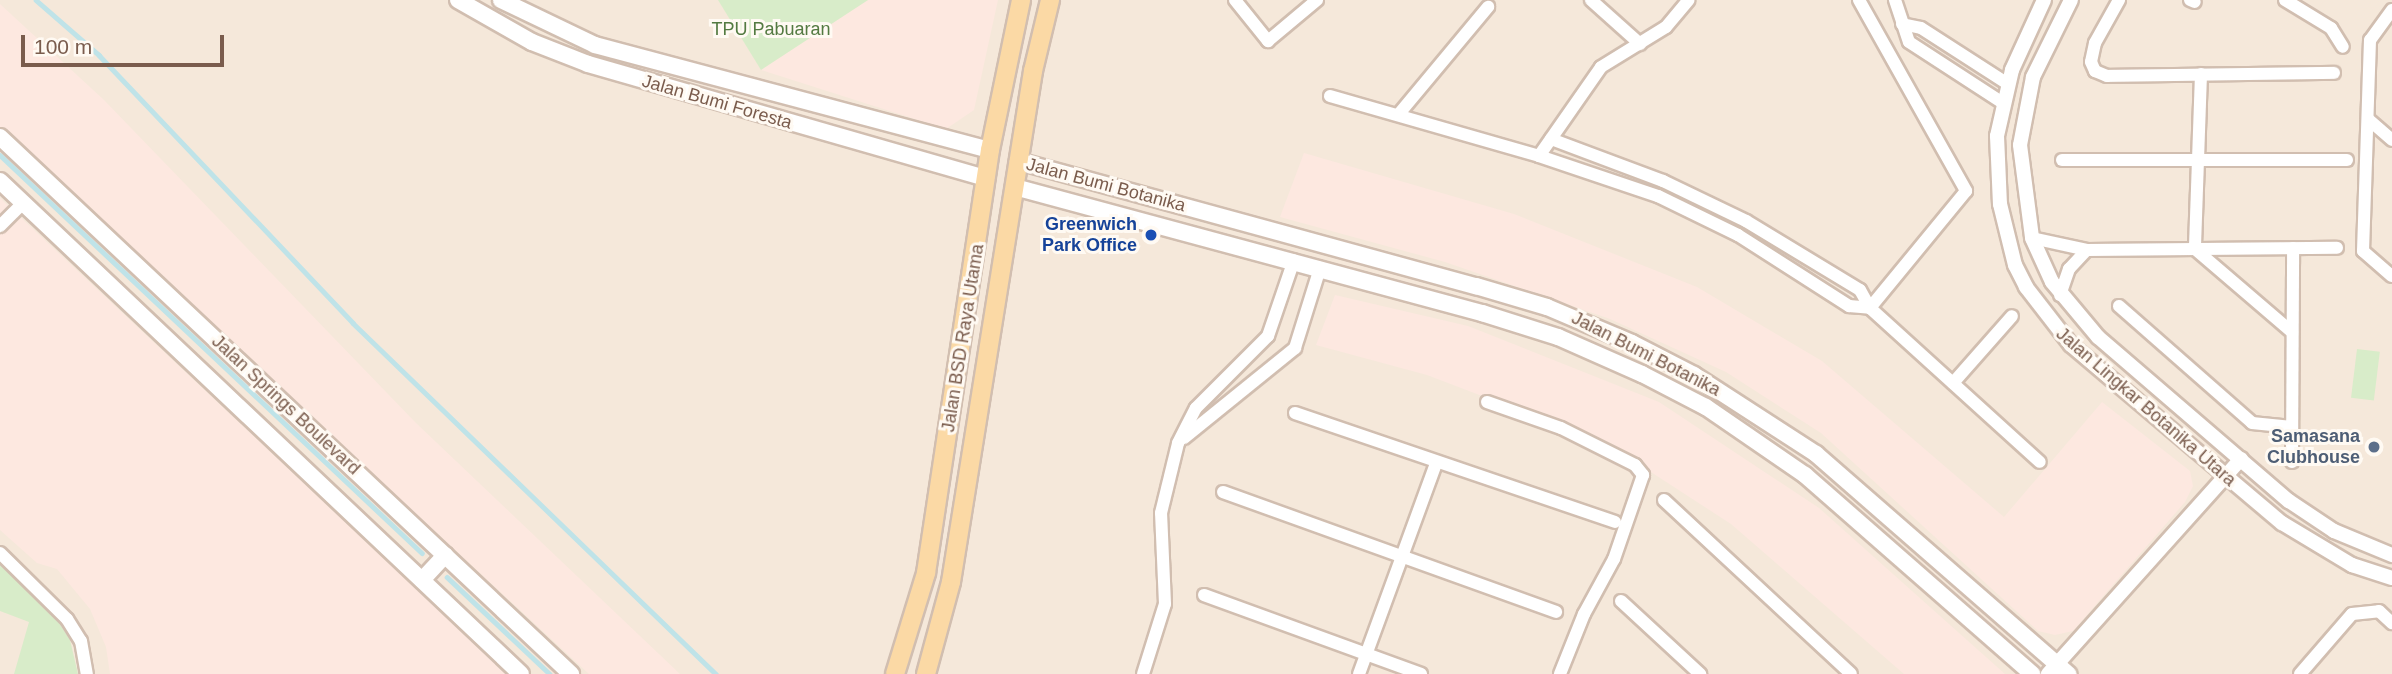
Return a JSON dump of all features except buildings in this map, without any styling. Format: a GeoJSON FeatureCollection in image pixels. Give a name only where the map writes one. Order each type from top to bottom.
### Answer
{"type":"FeatureCollection","features":[{"type":"Feature","properties":{"kind":"main road","name":"Jalan Bumi Foresta"},"geometry":{"type":"LineString","coordinates":[[458,0],[533,42],[657,85],[986,178]]}},
{"type":"Feature","properties":{"kind":"main road","name":"Jalan Bumi Foresta"},"geometry":{"type":"LineString","coordinates":[[501,0],[595,45],[990,150]]}},
{"type":"Feature","properties":{"kind":"main road","name":"Jalan BSD Raya Utama"},"geometry":{"type":"LineString","coordinates":[[895,674],[926,573],[990,150],[1021,0]]}},
{"type":"Feature","properties":{"kind":"main road","name":"Jalan BSD Raya Utama"},"geometry":{"type":"LineString","coordinates":[[926,674],[951,582],[1018,161],[1050,0]]}},
{"type":"Feature","properties":{"kind":"main road"},"geometry":{"type":"LineString","coordinates":[[657,85],[663,62]]}},
{"type":"Feature","properties":{"kind":"main road","name":"Jalan Springs Boulevard"},"geometry":{"type":"LineString","coordinates":[[0,137],[571,674]]}},
{"type":"Feature","properties":{"kind":"main road","name":"Jalan Bumi Botanika"},"geometry":{"type":"LineString","coordinates":[[1018,161],[1476,286],[1595,326],[1693,374],[1816,454],[2058,671]]}},
{"type":"Feature","properties":{"kind":"main road","name":"Jalan Springs Boulevard"},"geometry":{"type":"LineString","coordinates":[[0,181],[521,674]]}},
{"type":"Feature","properties":{"kind":"main road","name":"Jalan Bumi Botanika"},"geometry":{"type":"LineString","coordinates":[[1015,187],[1294,260],[1482,313],[1587,348],[1706,407],[1775,452],[1843,505],[2032,674]]}},
{"type":"Feature","properties":{"kind":"main road"},"geometry":{"type":"LineString","coordinates":[[1587,348],[1595,326]]}},
{"type":"Feature","properties":{"kind":"main road"},"geometry":{"type":"LineString","coordinates":[[422,580],[445,555]]}},
{"type":"Feature","properties":{"kind":"street"},"geometry":{"type":"LineString","coordinates":[[1235,0],[1268,41],[1317,0]]}},
{"type":"Feature","properties":{"kind":"street"},"geometry":{"type":"LineString","coordinates":[[1591,0],[1640,44]]}},
{"type":"Feature","properties":{"kind":"street"},"geometry":{"type":"LineString","coordinates":[[1539,156],[1601,67],[1666,27],[1689,0]]}},
{"type":"Feature","properties":{"kind":"street"},"geometry":{"type":"LineString","coordinates":[[1859,0],[1966,191],[1870,308]]}},
{"type":"Feature","properties":{"kind":"street"},"geometry":{"type":"LineString","coordinates":[[1895,0],[1909,42],[2003,103]]}},
{"type":"Feature","properties":{"kind":"street","name":"Jalan Lingkar Botanika Utara"},"geometry":{"type":"LineString","coordinates":[[2044,0],[2008,84],[1996,158],[2000,204],[2015,265],[2026,287],[2071,345],[2225,477],[2315,547],[2392,578]]}},
{"type":"Feature","properties":{"kind":"street","name":"Jalan Lingkar Botanika Utara"},"geometry":{"type":"LineString","coordinates":[[2071,0],[2038,65],[2023,117],[2021,181],[2032,238],[2060,295],[2098,337],[2310,518],[2392,555]]}},
{"type":"Feature","properties":{"kind":"street"},"geometry":{"type":"LineString","coordinates":[[2119,0],[2095,43],[2091,62],[2095,71],[2107,76],[2334,73]]}},
{"type":"Feature","properties":{"kind":"street"},"geometry":{"type":"LineString","coordinates":[[2285,0],[2331,28],[2343,47]]}},
{"type":"Feature","properties":{"kind":"street"},"geometry":{"type":"LineString","coordinates":[[1398,115],[1488,7]]}},
{"type":"Feature","properties":{"kind":"street"},"geometry":{"type":"LineString","coordinates":[[2392,10],[2370,40],[2363,251],[2392,276]]}},
{"type":"Feature","properties":{"kind":"street"},"geometry":{"type":"LineString","coordinates":[[1902,23],[1921,28],[2008,84]]}},
{"type":"Feature","properties":{"kind":"street"},"geometry":{"type":"LineString","coordinates":[[2195,249],[2201,74]]}},
{"type":"Feature","properties":{"kind":"street"},"geometry":{"type":"LineString","coordinates":[[1330,96],[1539,156],[1658,196],[1738,235],[1849,306],[1870,308]]}},
{"type":"Feature","properties":{"kind":"street"},"geometry":{"type":"LineString","coordinates":[[2368,119],[2392,140]]}},
{"type":"Feature","properties":{"kind":"street"},"geometry":{"type":"LineString","coordinates":[[1550,139],[1664,181],[1746,221],[1860,290],[1870,308],[2040,462]]}},
{"type":"Feature","properties":{"kind":"street"},"geometry":{"type":"LineString","coordinates":[[2062,159],[2347,160]]}},
{"type":"Feature","properties":{"kind":"street"},"geometry":{"type":"LineString","coordinates":[[0,226],[23,202]]}},
{"type":"Feature","properties":{"kind":"street"},"geometry":{"type":"LineString","coordinates":[[2032,238],[2087,250],[2337,248]]}},
{"type":"Feature","properties":{"kind":"street"},"geometry":{"type":"LineString","coordinates":[[2292,462],[2293,248]]}},
{"type":"Feature","properties":{"kind":"street"},"geometry":{"type":"LineString","coordinates":[[2195,249],[2292,332]]}},
{"type":"Feature","properties":{"kind":"street"},"geometry":{"type":"LineString","coordinates":[[2060,295],[2069,269],[2087,250]]}},
{"type":"Feature","properties":{"kind":"street"},"geometry":{"type":"LineString","coordinates":[[1143,674],[1165,604],[1161,513],[1178,443],[1196,408],[1268,336],[1294,260]]}},
{"type":"Feature","properties":{"kind":"street"},"geometry":{"type":"LineString","coordinates":[[1178,443],[1294,348],[1303,334],[1320,268]]}},
{"type":"Feature","properties":{"kind":"street"},"geometry":{"type":"LineString","coordinates":[[2119,306],[2252,423],[2292,427]]}},
{"type":"Feature","properties":{"kind":"street"},"geometry":{"type":"LineString","coordinates":[[1953,383],[2012,316]]}},
{"type":"Feature","properties":{"kind":"street"},"geometry":{"type":"LineString","coordinates":[[1487,402],[1561,428],[1635,465],[1643,475],[1614,559],[1584,614],[1560,674]]}},
{"type":"Feature","properties":{"kind":"street"},"geometry":{"type":"LineString","coordinates":[[1295,413],[1437,464],[1615,522]]}},
{"type":"Feature","properties":{"kind":"street"},"geometry":{"type":"LineString","coordinates":[[2058,671],[2241,459]]}},
{"type":"Feature","properties":{"kind":"street"},"geometry":{"type":"LineString","coordinates":[[1359,674],[1437,464]]}},
{"type":"Feature","properties":{"kind":"street"},"geometry":{"type":"LineString","coordinates":[[1223,492],[1556,612]]}},
{"type":"Feature","properties":{"kind":"street"},"geometry":{"type":"LineString","coordinates":[[1664,500],[1851,674]]}},
{"type":"Feature","properties":{"kind":"street"},"geometry":{"type":"LineString","coordinates":[[0,553],[67,618],[81,641],[87,674]]}},
{"type":"Feature","properties":{"kind":"street"},"geometry":{"type":"LineString","coordinates":[[1204,595],[1422,674]]}},
{"type":"Feature","properties":{"kind":"street"},"geometry":{"type":"LineString","coordinates":[[1621,601],[1700,674]]}},
{"type":"Feature","properties":{"kind":"street"},"geometry":{"type":"LineString","coordinates":[[2300,674],[2352,614],[2379,611],[2392,623]]}},
{"type":"Feature","properties":{"kind":"shaded area"},"geometry":{"type":"Polygon","coordinates":[[[0,0],[2392,0],[2392,674],[0,674],[0,0]]]}},
{"type":"Feature","properties":{"kind":"shaded area"},"geometry":{"type":"Polygon","coordinates":[[[868,0],[998,0],[974,110],[946,129],[761,70],[868,0]]]}},
{"type":"Feature","properties":{"kind":"shaded area"},"geometry":{"type":"Polygon","coordinates":[[[0,4],[104,100],[416,423],[680,674],[589,674],[0,129],[0,4]]]}},
{"type":"Feature","properties":{"kind":"shaded area"},"geometry":{"type":"Polygon","coordinates":[[[1304,153],[1514,214],[1697,287],[1822,361],[2004,517],[2102,402],[2190,471],[2193,486],[2185,502],[2073,631],[2055,635],[2038,631],[1821,433],[1726,372],[1610,319],[1445,262],[1280,217],[1304,153]]]}},
{"type":"Feature","properties":{"kind":"shaded area"},"geometry":{"type":"Polygon","coordinates":[[[0,198],[507,674],[110,674],[106,647],[90,609],[57,569],[37,563],[0,530],[0,198]]]}},
{"type":"Feature","properties":{"kind":"shaded area"},"geometry":{"type":"Polygon","coordinates":[[[1335,295],[1468,326],[1659,402],[1819,508],[2005,674],[1904,674],[1731,524],[1637,463],[1545,420],[1427,375],[1316,345],[1335,295]]]}},
{"type":"Feature","properties":{"kind":"green space","name":"TPU Pabuaran"},"geometry":{"type":"Polygon","coordinates":[[[718,0],[868,0],[761,70],[718,0]]]}},
{"type":"Feature","properties":{"kind":"green space"},"geometry":{"type":"Polygon","coordinates":[[[2357,349],[2380,352],[2374,400],[2351,398],[2357,349]]]}},
{"type":"Feature","properties":{"kind":"green space"},"geometry":{"type":"Polygon","coordinates":[[[0,565],[56,618],[70,640],[78,674],[14,674],[29,622],[0,611],[0,565]]]}},
{"type":"Feature","properties":{"kind":"waterway"},"geometry":{"type":"LineString","coordinates":[[36,0],[99,55],[353,323],[716,674]]}},
{"type":"Feature","properties":{"kind":"waterway"},"geometry":{"type":"LineString","coordinates":[[0,155],[422,553]]}},
{"type":"Feature","properties":{"kind":"waterway"},"geometry":{"type":"LineString","coordinates":[[447,577],[550,674]]}},
{"type":"Feature","properties":{"kind":"place","name":"Greenwich Park Office"},"geometry":{"type":"Point","coordinates":[1151,235]}},
{"type":"Feature","properties":{"kind":"place","name":"Samasana Clubhouse"},"geometry":{"type":"Point","coordinates":[2374,447]}}]}
